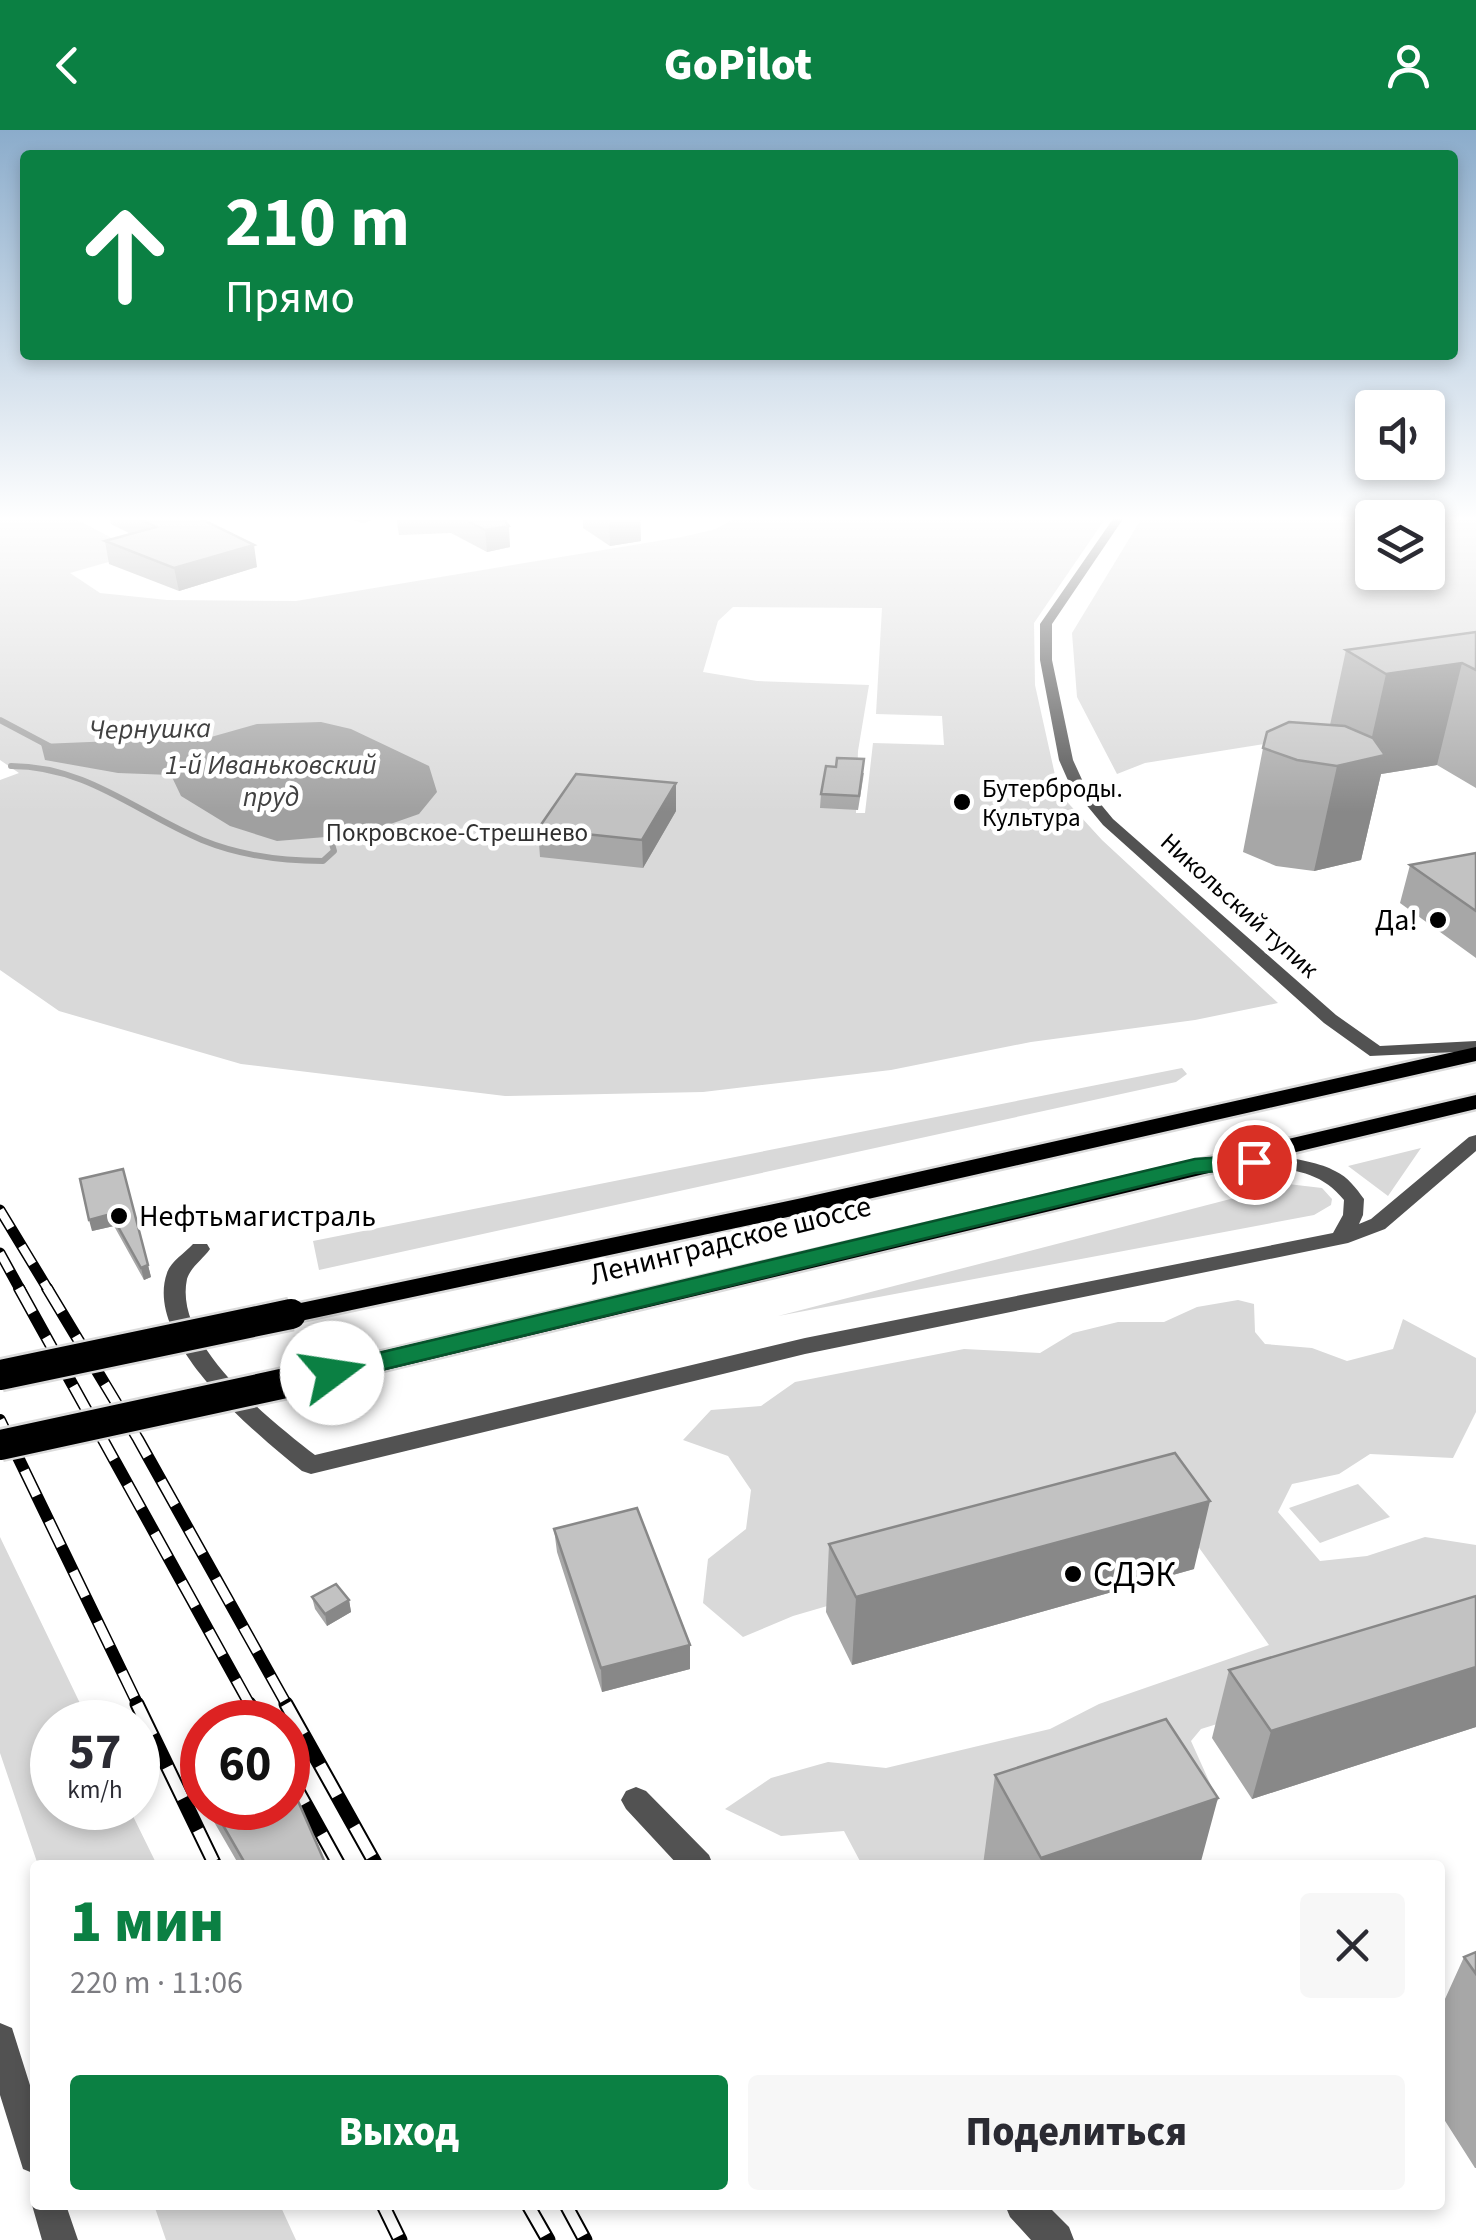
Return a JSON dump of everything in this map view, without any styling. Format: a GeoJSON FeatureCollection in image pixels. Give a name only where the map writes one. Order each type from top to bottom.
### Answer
{"type":"FeatureCollection","features":[{"type":"Feature","properties":{"kind":"main road","name":"Ленинградское шоссе"},"geometry":{"type":"LineString","coordinates":[[0,1375],[802,1206],[1476,1054]]}},
{"type":"Feature","properties":{"kind":"main road","name":"Ленинградское шоссе"},"geometry":{"type":"LineString","coordinates":[[0,1445],[332,1373],[1476,1102]]}},
{"type":"Feature","properties":{"kind":"street","name":"Никольский тупик"},"geometry":{"type":"LineString","coordinates":[[1053,614],[1046,624],[1046,660],[1056,722],[1072,776],[1108,822],[1330,1019],[1376,1052],[1476,1046]]}},
{"type":"Feature","properties":{"kind":"street"},"geometry":{"type":"LineString","coordinates":[[200,1249],[188,1256],[175,1275],[172,1294],[182,1331],[268,1433],[311,1466],[804,1346],[1341,1238],[1378,1224],[1476,1142]]}},
{"type":"Feature","properties":{"kind":"street"},"geometry":{"type":"LineString","coordinates":[[1195,1166],[1297,1164],[1336,1178],[1354,1199],[1353,1215],[1341,1238]]}},
{"type":"Feature","properties":{"kind":"street"},"geometry":{"type":"LineString","coordinates":[[636,1800],[693,1860]]}},
{"type":"Feature","properties":{"kind":"street"},"geometry":{"type":"LineString","coordinates":[[0,2039],[30,2140]]}},
{"type":"Feature","properties":{"kind":"street"},"geometry":{"type":"LineString","coordinates":[[51,2210],[60,2240]]}},
{"type":"Feature","properties":{"kind":"street"},"geometry":{"type":"LineString","coordinates":[[1027,2210],[1056,2240]]}},
{"type":"Feature","properties":{"kind":"green space","name":"Покровское-Стрешнево"},"geometry":{"type":"Polygon","coordinates":[[[0,614],[725,614],[718,621],[703,672],[757,681],[869,685],[858,751],[856,813],[865,813],[873,743],[944,745],[942,716],[876,714],[882,614],[1040,614],[1034,623],[1035,685],[1059,793],[1102,840],[1278,1003],[1195,1020],[1031,1042],[891,1070],[703,1092],[505,1096],[241,1064],[59,1011],[0,970],[0,780],[19,773],[0,760],[0,614]]]}},
{"type":"Feature","properties":{"kind":"green space"},"geometry":{"type":"Polygon","coordinates":[[[1083,614],[1476,614],[1476,710],[1145,763],[1117,774],[1077,697],[1072,633],[1083,614]]]}},
{"type":"Feature","properties":{"kind":"green space"},"geometry":{"type":"Polygon","coordinates":[[[1182,1068],[1187,1074],[1176,1082],[319,1270],[313,1241],[1182,1068]]]}},
{"type":"Feature","properties":{"kind":"green space"},"geometry":{"type":"Polygon","coordinates":[[[1421,1148],[1388,1196],[1348,1166],[1421,1148]]]}},
{"type":"Feature","properties":{"kind":"green space"},"geometry":{"type":"Polygon","coordinates":[[[1288,1184],[1322,1188],[1332,1199],[1331,1205],[1314,1215],[778,1316],[1288,1184]]]}},
{"type":"Feature","properties":{"kind":"green space"},"geometry":{"type":"Polygon","coordinates":[[[1238,1300],[1254,1304],[1255,1332],[1265,1344],[1312,1348],[1347,1361],[1393,1349],[1403,1319],[1476,1358],[1476,1412],[1453,1458],[1370,1454],[1339,1474],[1292,1484],[1278,1512],[1320,1561],[1367,1556],[1425,1537],[1476,1545],[1476,1644],[1201,1729],[1191,1741],[1218,1801],[1050,1860],[859,1860],[844,1831],[781,1836],[725,1809],[771,1778],[828,1762],[886,1768],[1050,1729],[1099,1704],[1269,1645],[1169,1506],[793,1616],[743,1637],[703,1603],[708,1559],[746,1529],[751,1490],[728,1456],[683,1440],[711,1410],[761,1406],[795,1382],[964,1349],[1040,1353],[1073,1333],[1118,1322],[1164,1322],[1197,1307],[1238,1300]]]}},
{"type":"Feature","properties":{"kind":"green space"},"geometry":{"type":"Polygon","coordinates":[[[1358,1484],[1390,1517],[1320,1543],[1289,1508],[1358,1484]]]}},
{"type":"Feature","properties":{"kind":"green space"},"geometry":{"type":"Polygon","coordinates":[[[0,1537],[78,1700],[30,1700],[30,1830],[140,1830],[155,1860],[36,1860],[0,1753],[0,1537]]]}},
{"type":"Feature","properties":{"kind":"green space"},"geometry":{"type":"Polygon","coordinates":[[[156,2210],[282,2210],[296,2240],[166,2240],[156,2210]]]}},
{"type":"Feature","properties":{"kind":"water","name":"1-й Иваньковский пруд"},"geometry":{"type":"Polygon","coordinates":[[[321,722],[351,729],[429,766],[437,792],[419,814],[362,834],[277,841],[230,826],[181,796],[171,775],[118,773],[45,760],[41,744],[211,737],[257,724],[321,722]]]}},
{"type":"Feature","properties":{"kind":"building"},"geometry":{"type":"Polygon","coordinates":[[[1476,632],[1476,670],[1462,663],[1386,674],[1346,650],[1476,632]]]}},
{"type":"Feature","properties":{"kind":"building"},"geometry":{"type":"Polygon","coordinates":[[[1289,722],[1345,726],[1373,738],[1385,755],[1337,766],[1297,760],[1263,748],[1267,732],[1289,722]]]}},
{"type":"Feature","properties":{"kind":"building"},"geometry":{"type":"Polygon","coordinates":[[[837,758],[864,759],[859,796],[821,794],[826,766],[836,767],[837,758]]]}},
{"type":"Feature","properties":{"kind":"building"},"geometry":{"type":"Polygon","coordinates":[[[576,774],[676,783],[642,840],[538,829],[576,774]]]}},
{"type":"Feature","properties":{"kind":"building"},"geometry":{"type":"Polygon","coordinates":[[[1476,853],[1476,911],[1410,865],[1476,853]]]}},
{"type":"Feature","properties":{"kind":"building"},"geometry":{"type":"Polygon","coordinates":[[[123,1169],[148,1265],[141,1268],[111,1214],[89,1220],[80,1179],[123,1169]]]}},
{"type":"Feature","properties":{"kind":"building"},"geometry":{"type":"Polygon","coordinates":[[[1175,1453],[1210,1501],[856,1597],[829,1544],[1175,1453]]]}},
{"type":"Feature","properties":{"kind":"building"},"geometry":{"type":"Polygon","coordinates":[[[637,1508],[690,1645],[601,1668],[554,1529],[637,1508]]]}},
{"type":"Feature","properties":{"kind":"building"},"geometry":{"type":"Polygon","coordinates":[[[336,1584],[349,1600],[325,1614],[312,1597],[336,1584]]]}},
{"type":"Feature","properties":{"kind":"building"},"geometry":{"type":"Polygon","coordinates":[[[1476,1596],[1476,1667],[1271,1731],[1229,1670],[1476,1596]]]}},
{"type":"Feature","properties":{"kind":"building"},"geometry":{"type":"Polygon","coordinates":[[[1166,1719],[1218,1798],[1041,1858],[995,1775],[1166,1719]]]}},
{"type":"Feature","properties":{"kind":"building"},"geometry":{"type":"Polygon","coordinates":[[[310,1828],[324,1860],[243,1860],[226,1830],[310,1828]]]}},
{"type":"Feature","properties":{"kind":"building"},"geometry":{"type":"Polygon","coordinates":[[[1476,1952],[1476,1974],[1464,1957],[1476,1952]]]}},
{"type":"Feature","properties":{"kind":"waterway","name":"Чернушка"},"geometry":{"type":"LineString","coordinates":[[0,720],[49,746]]}},
{"type":"Feature","properties":{"kind":"waterway"},"geometry":{"type":"LineString","coordinates":[[11,766],[38,768],[87,782],[202,840],[247,854],[323,861],[334,851],[327,826]]}},
{"type":"Feature","properties":{"kind":"railway"},"geometry":{"type":"LineString","coordinates":[[0,1210],[49,1291]]}},
{"type":"Feature","properties":{"kind":"railway"},"geometry":{"type":"LineString","coordinates":[[0,1253],[21,1291]]}},
{"type":"Feature","properties":{"kind":"railway"},"geometry":{"type":"LineString","coordinates":[[19,1288],[247,1700]]}},
{"type":"Feature","properties":{"kind":"railway"},"geometry":{"type":"LineString","coordinates":[[47,1288],[138,1439],[284,1700]]}},
{"type":"Feature","properties":{"kind":"railway"},"geometry":{"type":"LineString","coordinates":[[0,1420],[136,1700]]}},
{"type":"Feature","properties":{"kind":"railway"},"geometry":{"type":"LineString","coordinates":[[310,1747],[373,1860]]}},
{"type":"Feature","properties":{"kind":"railway"},"geometry":{"type":"LineString","coordinates":[[160,1751],[213,1860]]}},
{"type":"Feature","properties":{"kind":"railway"},"geometry":{"type":"LineString","coordinates":[[310,1813],[336,1860]]}},
{"type":"Feature","properties":{"kind":"railway"},"geometry":{"type":"LineString","coordinates":[[385,2210],[400,2240]]}},
{"type":"Feature","properties":{"kind":"railway"},"geometry":{"type":"LineString","coordinates":[[531,2210],[548,2240]]}},
{"type":"Feature","properties":{"kind":"railway"},"geometry":{"type":"LineString","coordinates":[[569,2210],[585,2240]]}},
{"type":"Feature","properties":{"kind":"place","name":"Бутерброды. Культура"},"geometry":{"type":"Point","coordinates":[962,802]}},
{"type":"Feature","properties":{"kind":"place","name":"Да!"},"geometry":{"type":"Point","coordinates":[1438,920]}},
{"type":"Feature","properties":{"kind":"place","name":"Нефтьмагистраль"},"geometry":{"type":"Point","coordinates":[119,1216]}},
{"type":"Feature","properties":{"kind":"place","name":"СДЭК"},"geometry":{"type":"Point","coordinates":[1073,1574]}},
{"type":"Feature","properties":{"kind":"route"},"geometry":{"type":"LineString","coordinates":[[332,1373],[1195,1166],[1254,1162]]}}]}
